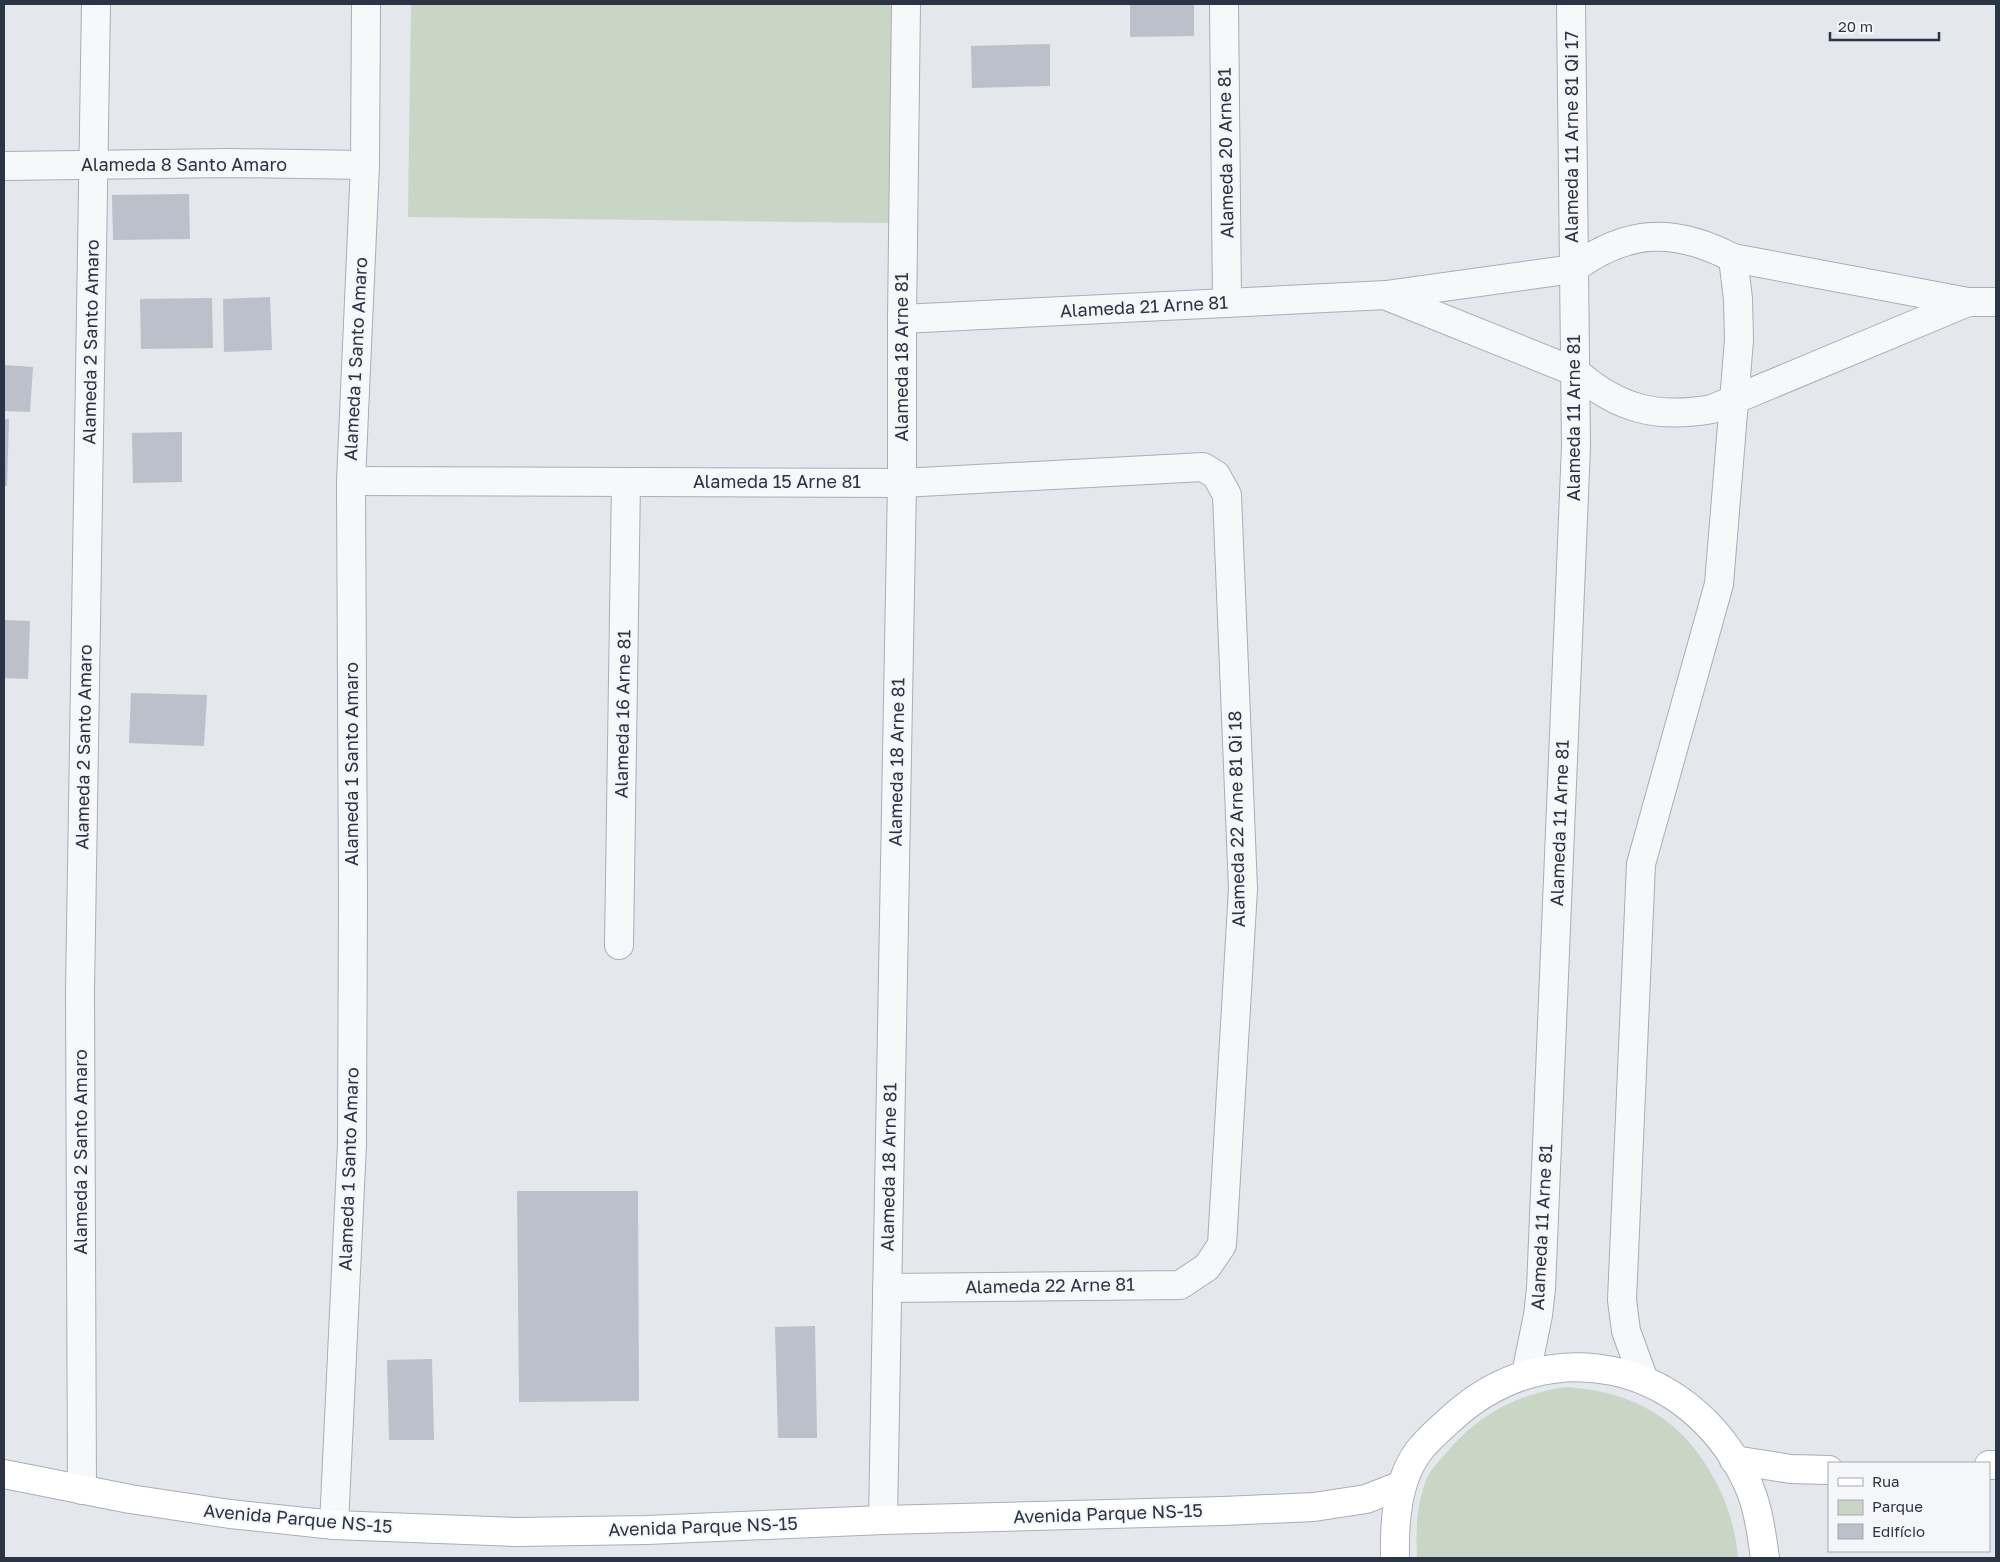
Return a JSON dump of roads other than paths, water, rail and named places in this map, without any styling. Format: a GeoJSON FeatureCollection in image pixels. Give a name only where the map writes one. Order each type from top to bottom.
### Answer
{"type":"FeatureCollection","features":[{"type":"Feature","properties":{"kind":"main road"},"geometry":{"type":"LineString","coordinates":[[1395,1558],[1398,1509],[1402,1484],[1421,1448],[1474,1398],[1493,1387],[1526,1374],[1563,1368],[1591,1368],[1620,1373],[1644,1380],[1669,1393],[1706,1422],[1745,1477],[1754,1499],[1765,1558]]}},
{"type":"Feature","properties":{"kind":"main road"},"geometry":{"type":"LineString","coordinates":[[1734,1460],[1791,1468],[1828,1470]]}},
{"type":"Feature","properties":{"kind":"main road","name":"Avenida Parque NS-15"},"geometry":{"type":"LineString","coordinates":[[4,1474],[179,1507],[334,1525],[479,1531],[584,1532],[883,1520],[1314,1507],[1366,1499],[1402,1484]]}},
{"type":"Feature","properties":{"kind":"street","name":"Alameda 2 Santo Amaro"},"geometry":{"type":"LineString","coordinates":[[82,1490],[80,992],[96,4]]}},
{"type":"Feature","properties":{"kind":"street","name":"Alameda 1 Santo Amaro"},"geometry":{"type":"LineString","coordinates":[[334,1525],[352,1144],[351,481],[365,165],[366,4]]}},
{"type":"Feature","properties":{"kind":"street","name":"Alameda 18 Arne 81"},"geometry":{"type":"LineString","coordinates":[[883,1520],[902,483],[906,4]]}},
{"type":"Feature","properties":{"kind":"street","name":"Alameda 20 Arne 81"},"geometry":{"type":"LineString","coordinates":[[1224,4],[1227,303]]}},
{"type":"Feature","properties":{"kind":"street","name":"Alameda 11 Arne 81 Qi 17"},"geometry":{"type":"LineString","coordinates":[[1571,4],[1573,270]]}},
{"type":"Feature","properties":{"kind":"street","name":"Alameda 8 Santo Amaro"},"geometry":{"type":"LineString","coordinates":[[4,166],[230,163],[365,165]]}},
{"type":"Feature","properties":{"kind":"street"},"geometry":{"type":"LineString","coordinates":[[1573,270],[1592,256],[1613,245],[1659,236],[1685,238],[1710,246],[1733,258],[1968,302],[1996,302]]}},
{"type":"Feature","properties":{"kind":"street"},"geometry":{"type":"LineString","coordinates":[[1644,1380],[1626,1331],[1622,1300],[1641,864],[1719,584],[1739,340],[1738,299],[1733,258]]}},
{"type":"Feature","properties":{"kind":"street","name":"Alameda 21 Arne 81"},"geometry":{"type":"LineString","coordinates":[[902,319],[1386,295],[1573,270]]}},
{"type":"Feature","properties":{"kind":"street","name":"Alameda 11 Arne 81"},"geometry":{"type":"LineString","coordinates":[[1526,1374],[1540,1300],[1542,1279],[1576,456],[1573,270]]}},
{"type":"Feature","properties":{"kind":"street"},"geometry":{"type":"LineString","coordinates":[[1386,295],[1576,372],[1594,388],[1615,400],[1637,409],[1687,414],[1712,409],[1735,400],[1968,302]]}},
{"type":"Feature","properties":{"kind":"street","name":"Alameda 15 Arne 81"},"geometry":{"type":"LineString","coordinates":[[351,481],[902,483],[1203,467]]}},
{"type":"Feature","properties":{"kind":"street","name":"Alameda 22 Arne 81 Qi 18"},"geometry":{"type":"LineString","coordinates":[[1203,467],[1216,475],[1227,495],[1242,889],[1222,1245],[1207,1267]]}},
{"type":"Feature","properties":{"kind":"street","name":"Alameda 16 Arne 81"},"geometry":{"type":"LineString","coordinates":[[619,945],[626,482]]}},
{"type":"Feature","properties":{"kind":"street","name":"Alameda 22 Arne 81"},"geometry":{"type":"LineString","coordinates":[[887,1288],[1180,1284],[1207,1267]]}}]}
